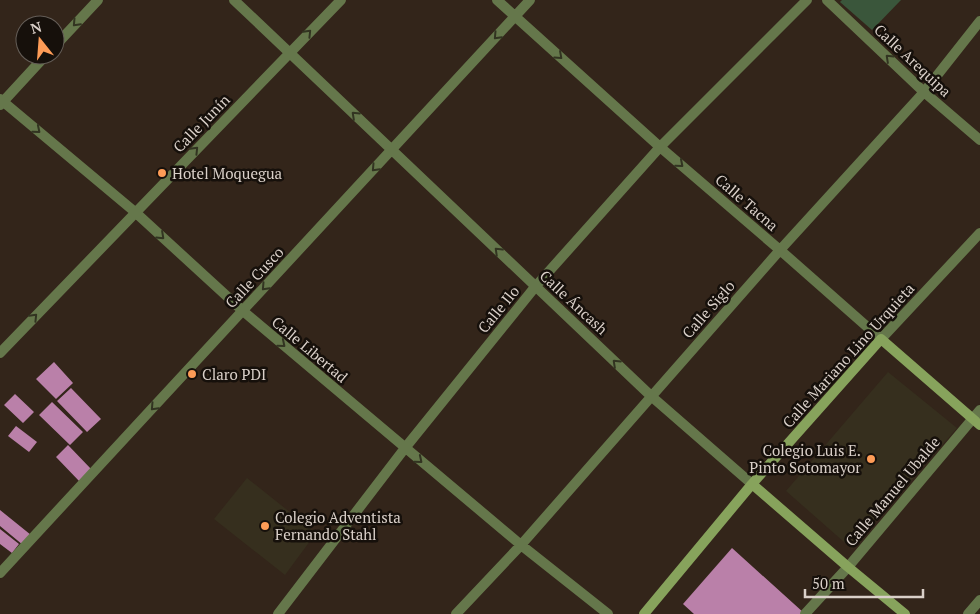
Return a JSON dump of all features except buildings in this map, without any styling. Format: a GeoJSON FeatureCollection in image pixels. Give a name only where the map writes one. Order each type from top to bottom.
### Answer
{"type":"FeatureCollection","features":[{"type":"Feature","properties":{"kind":"main road","name":"Calle Tacna"},"geometry":{"type":"LineString","coordinates":[[880,339],[976,421]]}},
{"type":"Feature","properties":{"kind":"main road","name":"Calle Mariano Lino Urquieta"},"geometry":{"type":"LineString","coordinates":[[644,614],[752,484],[880,339]]}},
{"type":"Feature","properties":{"kind":"main road","name":"Calle Áncash"},"geometry":{"type":"LineString","coordinates":[[752,484],[905,614]]}},
{"type":"Feature","properties":{"kind":"street"},"geometry":{"type":"LineString","coordinates":[[65,35],[98,0]]}},
{"type":"Feature","properties":{"kind":"street","name":"Calle Áncash"},"geometry":{"type":"LineString","coordinates":[[234,0],[651,396],[752,484]]}},
{"type":"Feature","properties":{"kind":"street","name":"Calle Junín"},"geometry":{"type":"LineString","coordinates":[[0,352],[341,0]]}},
{"type":"Feature","properties":{"kind":"street","name":"Calle Tacna"},"geometry":{"type":"LineString","coordinates":[[497,0],[660,147],[880,339]]}},
{"type":"Feature","properties":{"kind":"street","name":"Calle Cusco"},"geometry":{"type":"LineString","coordinates":[[0,573],[530,0]]}},
{"type":"Feature","properties":{"kind":"street","name":"Calle Ilo"},"geometry":{"type":"LineString","coordinates":[[278,614],[404,448],[535,287],[660,147],[807,0]]}},
{"type":"Feature","properties":{"kind":"street","name":"Calle Arequipa"},"geometry":{"type":"LineString","coordinates":[[827,0],[924,92],[980,140]]}},
{"type":"Feature","properties":{"kind":"street","name":"Calle Siglo"},"geometry":{"type":"LineString","coordinates":[[456,614],[521,544],[780,250],[924,92],[980,21]]}},
{"type":"Feature","properties":{"kind":"street"},"geometry":{"type":"LineString","coordinates":[[1,102],[36,65]]}},
{"type":"Feature","properties":{"kind":"street","name":"Calle Libertad"},"geometry":{"type":"LineString","coordinates":[[1,102],[135,212],[243,312],[404,448],[608,614]]}},
{"type":"Feature","properties":{"kind":"street","name":"Calle Mariano Lino Urquieta"},"geometry":{"type":"LineString","coordinates":[[880,339],[980,234]]}},
{"type":"Feature","properties":{"kind":"street","name":"Calle Manuel Ubalde"},"geometry":{"type":"LineString","coordinates":[[805,614],[976,421],[980,410]]}},
{"type":"Feature","properties":{"kind":"street"},"geometry":{"type":"LineString","coordinates":[[968,614],[980,600]]}},
{"type":"Feature","properties":{"kind":"shaded area","name":"Colegio Luis E. Pinto Sotomayor"},"geometry":{"type":"Polygon","coordinates":[[[888,372],[957,428],[852,549],[786,491],[888,372]]]}},
{"type":"Feature","properties":{"kind":"shaded area","name":"Colegio Adventista Fernando Stahl"},"geometry":{"type":"Polygon","coordinates":[[[247,478],[316,533],[285,575],[214,519],[247,478]]]}},
{"type":"Feature","properties":{"kind":"green space"},"geometry":{"type":"Polygon","coordinates":[[[842,0],[901,0],[872,30],[840,2],[842,0]]]}},
{"type":"Feature","properties":{"kind":"place","name":"Hotel Moquegua"},"geometry":{"type":"Point","coordinates":[162,173]}},
{"type":"Feature","properties":{"kind":"place","name":"Claro PDI"},"geometry":{"type":"Point","coordinates":[192,374]}},
{"type":"Feature","properties":{"kind":"place","name":"Colegio Luis E. Pinto Sotomayor"},"geometry":{"type":"Point","coordinates":[871,459]}},
{"type":"Feature","properties":{"kind":"place","name":"Colegio Adventista Fernando Stahl"},"geometry":{"type":"Point","coordinates":[265,526]}}]}
